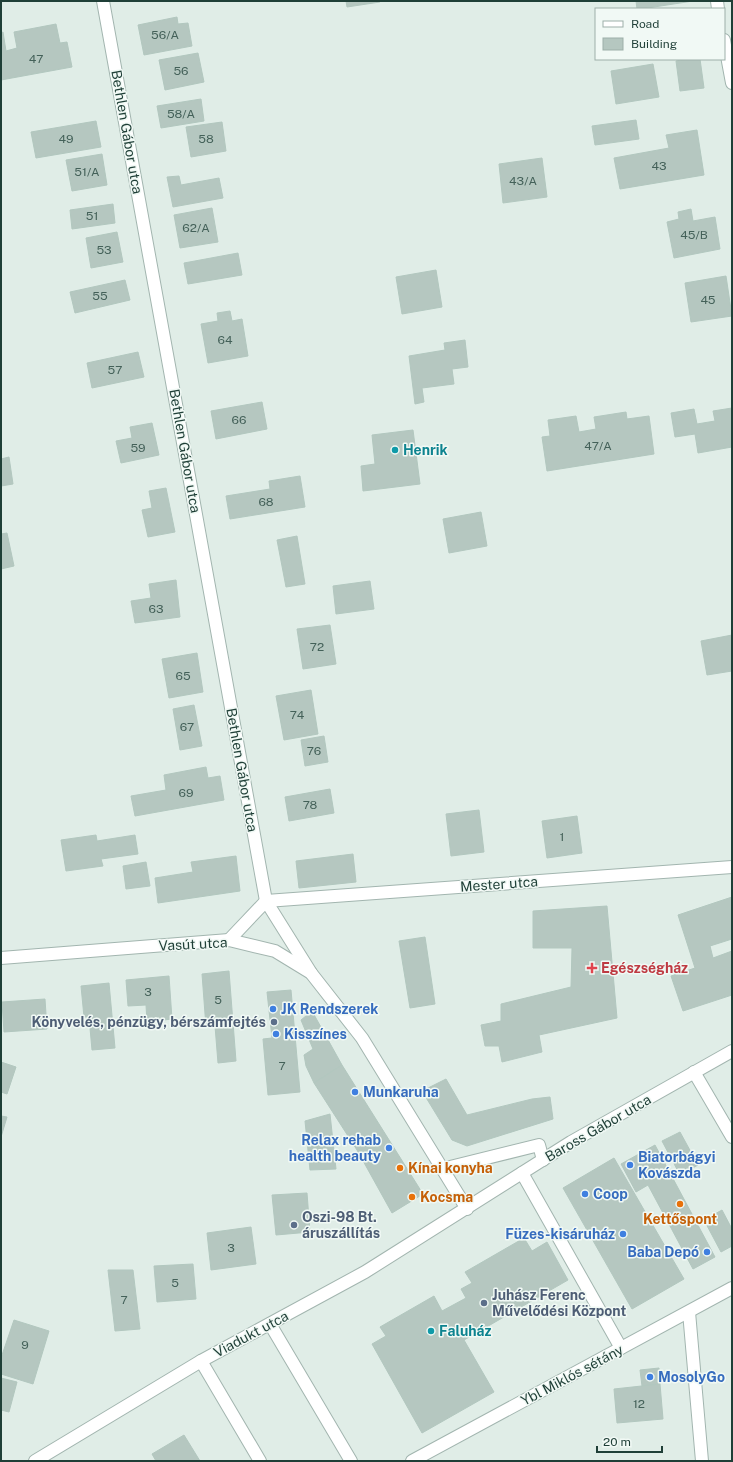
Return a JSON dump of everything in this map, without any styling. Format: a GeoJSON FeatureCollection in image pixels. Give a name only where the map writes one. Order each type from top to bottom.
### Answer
{"type":"FeatureCollection","features":[{"type":"Feature","properties":{"kind":"street","name":"Bethlen Gábor utca"},"geometry":{"type":"LineString","coordinates":[[103,1],[266,901],[311,973]]}},
{"type":"Feature","properties":{"kind":"street"},"geometry":{"type":"LineString","coordinates":[[725,45],[732,83]]}},
{"type":"Feature","properties":{"kind":"street","name":"Mester utca"},"geometry":{"type":"LineString","coordinates":[[266,901],[732,867]]}},
{"type":"Feature","properties":{"kind":"street"},"geometry":{"type":"LineString","coordinates":[[229,940],[266,901]]}},
{"type":"Feature","properties":{"kind":"street","name":"Vasút utca"},"geometry":{"type":"LineString","coordinates":[[1,958],[229,940],[275,951],[311,973],[362,1038],[466,1209]]}},
{"type":"Feature","properties":{"kind":"street","name":"Baross Gábor utca"},"geometry":{"type":"LineString","coordinates":[[466,1209],[577,1138],[732,1050]]}},
{"type":"Feature","properties":{"kind":"street"},"geometry":{"type":"LineString","coordinates":[[694,1072],[732,1137]]}},
{"type":"Feature","properties":{"kind":"street"},"geometry":{"type":"LineString","coordinates":[[442,1169],[539,1146],[543,1160]]}},
{"type":"Feature","properties":{"kind":"street"},"geometry":{"type":"LineString","coordinates":[[522,1173],[621,1348]]}},
{"type":"Feature","properties":{"kind":"street","name":"Viadukt utca"},"geometry":{"type":"LineString","coordinates":[[35,1461],[201,1361],[366,1272],[466,1209]]}},
{"type":"Feature","properties":{"kind":"street","name":"Ybl Miklós sétány"},"geometry":{"type":"LineString","coordinates":[[412,1461],[732,1288]]}},
{"type":"Feature","properties":{"kind":"street"},"geometry":{"type":"LineString","coordinates":[[689,1312],[702,1461]]}},
{"type":"Feature","properties":{"kind":"street"},"geometry":{"type":"LineString","coordinates":[[270,1324],[351,1461]]}},
{"type":"Feature","properties":{"kind":"street"},"geometry":{"type":"LineString","coordinates":[[201,1361],[260,1461]]}},
{"type":"Feature","properties":{"kind":"building"},"geometry":{"type":"Polygon","coordinates":[[[346,1],[380,1],[380,2],[347,7],[346,1]]]}},
{"type":"Feature","properties":{"kind":"building"},"geometry":{"type":"Polygon","coordinates":[[[636,1],[693,1],[648,8],[637,8],[636,1]]]}},
{"type":"Feature","properties":{"kind":"building"},"geometry":{"type":"Polygon","coordinates":[[[177,17],[178,24],[188,23],[192,46],[144,55],[138,25],[177,17]]]}},
{"type":"Feature","properties":{"kind":"building"},"geometry":{"type":"Polygon","coordinates":[[[56,24],[60,43],[67,42],[72,67],[1,80],[1,33],[3,32],[6,51],[17,48],[14,32],[56,24]]]}},
{"type":"Feature","properties":{"kind":"building"},"geometry":{"type":"Polygon","coordinates":[[[198,53],[204,82],[165,90],[159,60],[198,53]]]}},
{"type":"Feature","properties":{"kind":"building"},"geometry":{"type":"Polygon","coordinates":[[[700,60],[704,88],[680,91],[676,61],[700,60]]]}},
{"type":"Feature","properties":{"kind":"building"},"geometry":{"type":"Polygon","coordinates":[[[653,64],[659,97],[616,104],[611,71],[653,64]]]}},
{"type":"Feature","properties":{"kind":"building"},"geometry":{"type":"Polygon","coordinates":[[[201,99],[204,121],[161,128],[157,106],[201,99]]]}},
{"type":"Feature","properties":{"kind":"building"},"geometry":{"type":"Polygon","coordinates":[[[636,120],[639,139],[595,145],[592,126],[636,120]]]}},
{"type":"Feature","properties":{"kind":"building"},"geometry":{"type":"Polygon","coordinates":[[[96,121],[101,147],[36,158],[31,132],[96,121]]]}},
{"type":"Feature","properties":{"kind":"building"},"geometry":{"type":"Polygon","coordinates":[[[222,122],[226,151],[191,157],[186,127],[222,122]]]}},
{"type":"Feature","properties":{"kind":"building"},"geometry":{"type":"Polygon","coordinates":[[[697,130],[704,175],[620,189],[614,158],[669,148],[666,135],[697,130]]]}},
{"type":"Feature","properties":{"kind":"building"},"geometry":{"type":"Polygon","coordinates":[[[102,154],[107,185],[72,191],[66,160],[102,154]]]}},
{"type":"Feature","properties":{"kind":"building"},"geometry":{"type":"Polygon","coordinates":[[[542,158],[547,197],[503,203],[499,164],[542,158]]]}},
{"type":"Feature","properties":{"kind":"building"},"geometry":{"type":"Polygon","coordinates":[[[179,176],[181,185],[219,178],[223,198],[173,207],[167,177],[179,176]]]}},
{"type":"Feature","properties":{"kind":"building"},"geometry":{"type":"Polygon","coordinates":[[[113,204],[115,223],[72,229],[70,210],[113,204]]]}},
{"type":"Feature","properties":{"kind":"building"},"geometry":{"type":"Polygon","coordinates":[[[212,208],[218,242],[180,248],[174,215],[212,208]]]}},
{"type":"Feature","properties":{"kind":"building"},"geometry":{"type":"Polygon","coordinates":[[[691,209],[693,221],[715,217],[720,249],[674,258],[667,222],[679,219],[678,212],[691,209]]]}},
{"type":"Feature","properties":{"kind":"building"},"geometry":{"type":"Polygon","coordinates":[[[117,232],[123,262],[91,268],[86,238],[117,232]]]}},
{"type":"Feature","properties":{"kind":"building"},"geometry":{"type":"Polygon","coordinates":[[[238,253],[242,275],[188,284],[184,263],[238,253]]]}},
{"type":"Feature","properties":{"kind":"building"},"geometry":{"type":"Polygon","coordinates":[[[436,270],[442,307],[402,314],[396,277],[436,270]]]}},
{"type":"Feature","properties":{"kind":"building"},"geometry":{"type":"Polygon","coordinates":[[[726,276],[732,316],[691,322],[685,283],[726,276]]]}},
{"type":"Feature","properties":{"kind":"building"},"geometry":{"type":"Polygon","coordinates":[[[125,280],[130,300],[75,313],[70,292],[125,280]]]}},
{"type":"Feature","properties":{"kind":"building"},"geometry":{"type":"Polygon","coordinates":[[[230,311],[232,321],[242,319],[248,356],[208,363],[201,324],[218,321],[217,313],[230,311]]]}},
{"type":"Feature","properties":{"kind":"building"},"geometry":{"type":"Polygon","coordinates":[[[465,340],[468,367],[452,369],[454,384],[422,388],[424,402],[415,404],[409,356],[445,350],[444,343],[465,340]]]}},
{"type":"Feature","properties":{"kind":"building"},"geometry":{"type":"Polygon","coordinates":[[[138,352],[144,377],[92,388],[87,363],[138,352]]]}},
{"type":"Feature","properties":{"kind":"building"},"geometry":{"type":"Polygon","coordinates":[[[262,402],[267,429],[216,439],[211,411],[262,402]]]}},
{"type":"Feature","properties":{"kind":"building"},"geometry":{"type":"Polygon","coordinates":[[[732,408],[732,447],[698,453],[695,434],[675,437],[671,413],[694,409],[697,424],[715,421],[713,411],[732,408]]]}},
{"type":"Feature","properties":{"kind":"building"},"geometry":{"type":"Polygon","coordinates":[[[626,412],[627,419],[649,416],[654,454],[547,471],[542,437],[550,436],[548,420],[576,416],[579,432],[596,429],[594,417],[626,412]]]}},
{"type":"Feature","properties":{"kind":"building"},"geometry":{"type":"Polygon","coordinates":[[[152,423],[159,455],[121,463],[116,441],[132,438],[130,427],[152,423]]]}},
{"type":"Feature","properties":{"kind":"building","name":"Henrik"},"geometry":{"type":"Polygon","coordinates":[[[413,430],[420,484],[363,491],[361,466],[375,464],[372,435],[413,430]]]}},
{"type":"Feature","properties":{"kind":"building"},"geometry":{"type":"Polygon","coordinates":[[[9,457],[13,484],[1,486],[1,459],[9,457]]]}},
{"type":"Feature","properties":{"kind":"building"},"geometry":{"type":"Polygon","coordinates":[[[300,476],[305,507],[230,519],[226,496],[270,489],[269,481],[300,476]]]}},
{"type":"Feature","properties":{"kind":"building"},"geometry":{"type":"Polygon","coordinates":[[[166,488],[175,532],[148,537],[142,510],[152,508],[149,491],[166,488]]]}},
{"type":"Feature","properties":{"kind":"building"},"geometry":{"type":"Polygon","coordinates":[[[481,512],[487,546],[449,553],[443,519],[481,512]]]}},
{"type":"Feature","properties":{"kind":"building"},"geometry":{"type":"Polygon","coordinates":[[[7,533],[14,566],[1,569],[1,534],[7,533]]]}},
{"type":"Feature","properties":{"kind":"building"},"geometry":{"type":"Polygon","coordinates":[[[297,536],[305,584],[286,587],[277,540],[297,536]]]}},
{"type":"Feature","properties":{"kind":"building"},"geometry":{"type":"Polygon","coordinates":[[[176,580],[180,617],[135,623],[131,601],[151,598],[149,584],[176,580]]]}},
{"type":"Feature","properties":{"kind":"building"},"geometry":{"type":"Polygon","coordinates":[[[370,581],[374,609],[336,614],[333,586],[370,581]]]}},
{"type":"Feature","properties":{"kind":"building"},"geometry":{"type":"Polygon","coordinates":[[[330,625],[336,664],[303,669],[297,629],[330,625]]]}},
{"type":"Feature","properties":{"kind":"building"},"geometry":{"type":"Polygon","coordinates":[[[732,635],[732,671],[707,675],[701,641],[732,635]]]}},
{"type":"Feature","properties":{"kind":"building"},"geometry":{"type":"Polygon","coordinates":[[[197,653],[203,692],[169,698],[162,659],[197,653]]]}},
{"type":"Feature","properties":{"kind":"building"},"geometry":{"type":"Polygon","coordinates":[[[311,690],[318,734],[284,740],[276,696],[311,690]]]}},
{"type":"Feature","properties":{"kind":"building"},"geometry":{"type":"Polygon","coordinates":[[[194,705],[202,746],[180,750],[173,709],[194,705]]]}},
{"type":"Feature","properties":{"kind":"building"},"geometry":{"type":"Polygon","coordinates":[[[324,736],[328,762],[305,766],[301,740],[324,736]]]}},
{"type":"Feature","properties":{"kind":"building"},"geometry":{"type":"Polygon","coordinates":[[[206,767],[208,778],[220,776],[224,800],[135,816],[131,796],[166,790],[164,775],[206,767]]]}},
{"type":"Feature","properties":{"kind":"building"},"geometry":{"type":"Polygon","coordinates":[[[330,789],[334,813],[289,821],[285,797],[330,789]]]}},
{"type":"Feature","properties":{"kind":"building"},"geometry":{"type":"Polygon","coordinates":[[[479,810],[484,852],[451,856],[446,814],[479,810]]]}},
{"type":"Feature","properties":{"kind":"building"},"geometry":{"type":"Polygon","coordinates":[[[577,816],[582,853],[547,858],[542,821],[577,816]]]}},
{"type":"Feature","properties":{"kind":"building"},"geometry":{"type":"Polygon","coordinates":[[[96,835],[97,841],[135,835],[138,854],[101,859],[103,866],[66,871],[61,840],[96,835]]]}},
{"type":"Feature","properties":{"kind":"building"},"geometry":{"type":"Polygon","coordinates":[[[353,854],[356,882],[299,888],[296,861],[353,854]]]}},
{"type":"Feature","properties":{"kind":"building"},"geometry":{"type":"Polygon","coordinates":[[[236,856],[240,891],[158,903],[155,878],[193,872],[191,862],[236,856]]]}},
{"type":"Feature","properties":{"kind":"building"},"geometry":{"type":"Polygon","coordinates":[[[146,862],[150,886],[126,889],[123,866],[146,862]]]}},
{"type":"Feature","properties":{"kind":"building"},"geometry":{"type":"Polygon","coordinates":[[[732,897],[732,939],[710,946],[713,958],[732,951],[732,995],[683,1011],[671,976],[695,968],[678,915],[732,897]]]}},
{"type":"Feature","properties":{"kind":"building","name":"Egészségház"},"geometry":{"type":"Polygon","coordinates":[[[607,906],[617,1018],[539,1035],[542,1052],[502,1062],[499,1046],[485,1046],[481,1025],[501,1021],[501,1004],[571,987],[572,948],[533,948],[533,911],[607,906]]]}},
{"type":"Feature","properties":{"kind":"building"},"geometry":{"type":"Polygon","coordinates":[[[425,937],[435,1004],[410,1008],[399,941],[425,937]]]}},
{"type":"Feature","properties":{"kind":"building"},"geometry":{"type":"Polygon","coordinates":[[[229,971],[236,1061],[218,1063],[215,1026],[206,1027],[202,974],[229,971]]]}},
{"type":"Feature","properties":{"kind":"building"},"geometry":{"type":"Polygon","coordinates":[[[169,976],[172,1019],[147,1022],[146,1005],[128,1006],[126,980],[169,976]]]}},
{"type":"Feature","properties":{"kind":"building"},"geometry":{"type":"Polygon","coordinates":[[[109,983],[115,1048],[92,1050],[89,1017],[84,1017],[81,986],[109,983]]]}},
{"type":"Feature","properties":{"kind":"building"},"geometry":{"type":"Polygon","coordinates":[[[291,990],[300,1092],[268,1095],[263,1039],[272,1038],[267,992],[291,990]]]}},
{"type":"Feature","properties":{"kind":"building"},"geometry":{"type":"Polygon","coordinates":[[[45,999],[47,1029],[4,1032],[2,1002],[45,999]]]}},
{"type":"Feature","properties":{"kind":"building"},"geometry":{"type":"Polygon","coordinates":[[[312,1011],[342,1065],[314,1083],[306,1066],[304,1055],[313,1049],[301,1020],[312,1011]]]}},
{"type":"Feature","properties":{"kind":"building"},"geometry":{"type":"Polygon","coordinates":[[[1,1062],[16,1067],[7,1094],[1,1092],[1,1062]]]}},
{"type":"Feature","properties":{"kind":"building"},"geometry":{"type":"Polygon","coordinates":[[[342,1065],[423,1194],[392,1213],[357,1150],[314,1083],[342,1065]]]}},
{"type":"Feature","properties":{"kind":"building"},"geometry":{"type":"Polygon","coordinates":[[[446,1079],[467,1115],[532,1099],[550,1097],[553,1119],[467,1146],[452,1140],[422,1091],[446,1079]]]}},
{"type":"Feature","properties":{"kind":"building"},"geometry":{"type":"Polygon","coordinates":[[[330,1114],[336,1169],[310,1170],[305,1121],[330,1114]]]}},
{"type":"Feature","properties":{"kind":"building"},"geometry":{"type":"Polygon","coordinates":[[[1,1116],[7,1117],[1,1137],[1,1116]]]}},
{"type":"Feature","properties":{"kind":"building"},"geometry":{"type":"Polygon","coordinates":[[[680,1132],[698,1165],[680,1175],[662,1141],[680,1132]]]}},
{"type":"Feature","properties":{"kind":"building"},"geometry":{"type":"Polygon","coordinates":[[[655,1145],[715,1257],[693,1269],[648,1185],[636,1192],[621,1164],[655,1145]]]}},
{"type":"Feature","properties":{"kind":"building","name":"Füzes-kisáruház"},"geometry":{"type":"Polygon","coordinates":[[[614,1158],[684,1279],[632,1309],[563,1188],[614,1158]]]}},
{"type":"Feature","properties":{"kind":"building"},"geometry":{"type":"Polygon","coordinates":[[[307,1193],[310,1232],[276,1235],[272,1195],[307,1193]]]}},
{"type":"Feature","properties":{"kind":"building"},"geometry":{"type":"Polygon","coordinates":[[[722,1210],[732,1229],[732,1246],[721,1252],[704,1220],[722,1210]]]}},
{"type":"Feature","properties":{"kind":"building"},"geometry":{"type":"Polygon","coordinates":[[[251,1227],[256,1264],[211,1270],[207,1233],[251,1227]]]}},
{"type":"Feature","properties":{"kind":"building","name":"Faluház"},"geometry":{"type":"Polygon","coordinates":[[[524,1238],[532,1251],[547,1242],[568,1280],[464,1340],[494,1392],[422,1433],[372,1344],[386,1336],[380,1327],[434,1296],[442,1311],[466,1298],[461,1289],[472,1283],[465,1272],[524,1238]]]}},
{"type":"Feature","properties":{"kind":"building"},"geometry":{"type":"Polygon","coordinates":[[[193,1264],[196,1299],[157,1302],[154,1266],[193,1264]]]}},
{"type":"Feature","properties":{"kind":"building"},"geometry":{"type":"Polygon","coordinates":[[[108,1270],[133,1270],[140,1329],[115,1331],[108,1270]]]}},
{"type":"Feature","properties":{"kind":"building"},"geometry":{"type":"Polygon","coordinates":[[[14,1320],[49,1331],[33,1384],[1,1374],[1,1358],[14,1320]]]}},
{"type":"Feature","properties":{"kind":"building","name":"MosolyGo"},"geometry":{"type":"Polygon","coordinates":[[[659,1368],[660,1384],[642,1386],[640,1370],[659,1368]]]}},
{"type":"Feature","properties":{"kind":"building"},"geometry":{"type":"Polygon","coordinates":[[[1,1378],[17,1382],[9,1412],[1,1410],[1,1378]]]}},
{"type":"Feature","properties":{"kind":"building"},"geometry":{"type":"Polygon","coordinates":[[[660,1384],[663,1419],[617,1423],[614,1389],[660,1384]]]}},
{"type":"Feature","properties":{"kind":"building"},"geometry":{"type":"Polygon","coordinates":[[[184,1435],[200,1461],[156,1461],[152,1454],[184,1435]]]}},
{"type":"Feature","properties":{"kind":"place","name":"Henrik"},"geometry":{"type":"Point","coordinates":[395,450]}},
{"type":"Feature","properties":{"kind":"place","name":"Egészségház"},"geometry":{"type":"Point","coordinates":[592,968]}},
{"type":"Feature","properties":{"kind":"place","name":"JK Rendszerek"},"geometry":{"type":"Point","coordinates":[273,1009]}},
{"type":"Feature","properties":{"kind":"place","name":"Könyvelés, pénzügy, bérszámfejtés"},"geometry":{"type":"Point","coordinates":[274,1022]}},
{"type":"Feature","properties":{"kind":"place","name":"Kisszínes"},"geometry":{"type":"Point","coordinates":[276,1034]}},
{"type":"Feature","properties":{"kind":"place","name":"Munkaruha"},"geometry":{"type":"Point","coordinates":[355,1092]}},
{"type":"Feature","properties":{"kind":"place","name":"Relax rehab health beauty"},"geometry":{"type":"Point","coordinates":[389,1148]}},
{"type":"Feature","properties":{"kind":"place","name":"Biatorbágyi Kovászda"},"geometry":{"type":"Point","coordinates":[630,1165]}},
{"type":"Feature","properties":{"kind":"place","name":"Kínai konyha"},"geometry":{"type":"Point","coordinates":[400,1168]}},
{"type":"Feature","properties":{"kind":"place","name":"Coop"},"geometry":{"type":"Point","coordinates":[585,1194]}},
{"type":"Feature","properties":{"kind":"place","name":"Kocsma"},"geometry":{"type":"Point","coordinates":[412,1197]}},
{"type":"Feature","properties":{"kind":"place","name":"Kettőspont"},"geometry":{"type":"Point","coordinates":[680,1204]}},
{"type":"Feature","properties":{"kind":"place","name":"Oszi-98 Bt. áruszállítás"},"geometry":{"type":"Point","coordinates":[294,1225]}},
{"type":"Feature","properties":{"kind":"place","name":"Füzes-kisáruház"},"geometry":{"type":"Point","coordinates":[623,1234]}},
{"type":"Feature","properties":{"kind":"place","name":"Baba Depó"},"geometry":{"type":"Point","coordinates":[707,1252]}},
{"type":"Feature","properties":{"kind":"place","name":"Juhász Ferenc Művelődési Központ"},"geometry":{"type":"Point","coordinates":[484,1303]}},
{"type":"Feature","properties":{"kind":"place","name":"Faluház"},"geometry":{"type":"Point","coordinates":[431,1331]}},
{"type":"Feature","properties":{"kind":"place","name":"MosolyGo"},"geometry":{"type":"Point","coordinates":[650,1377]}}]}
